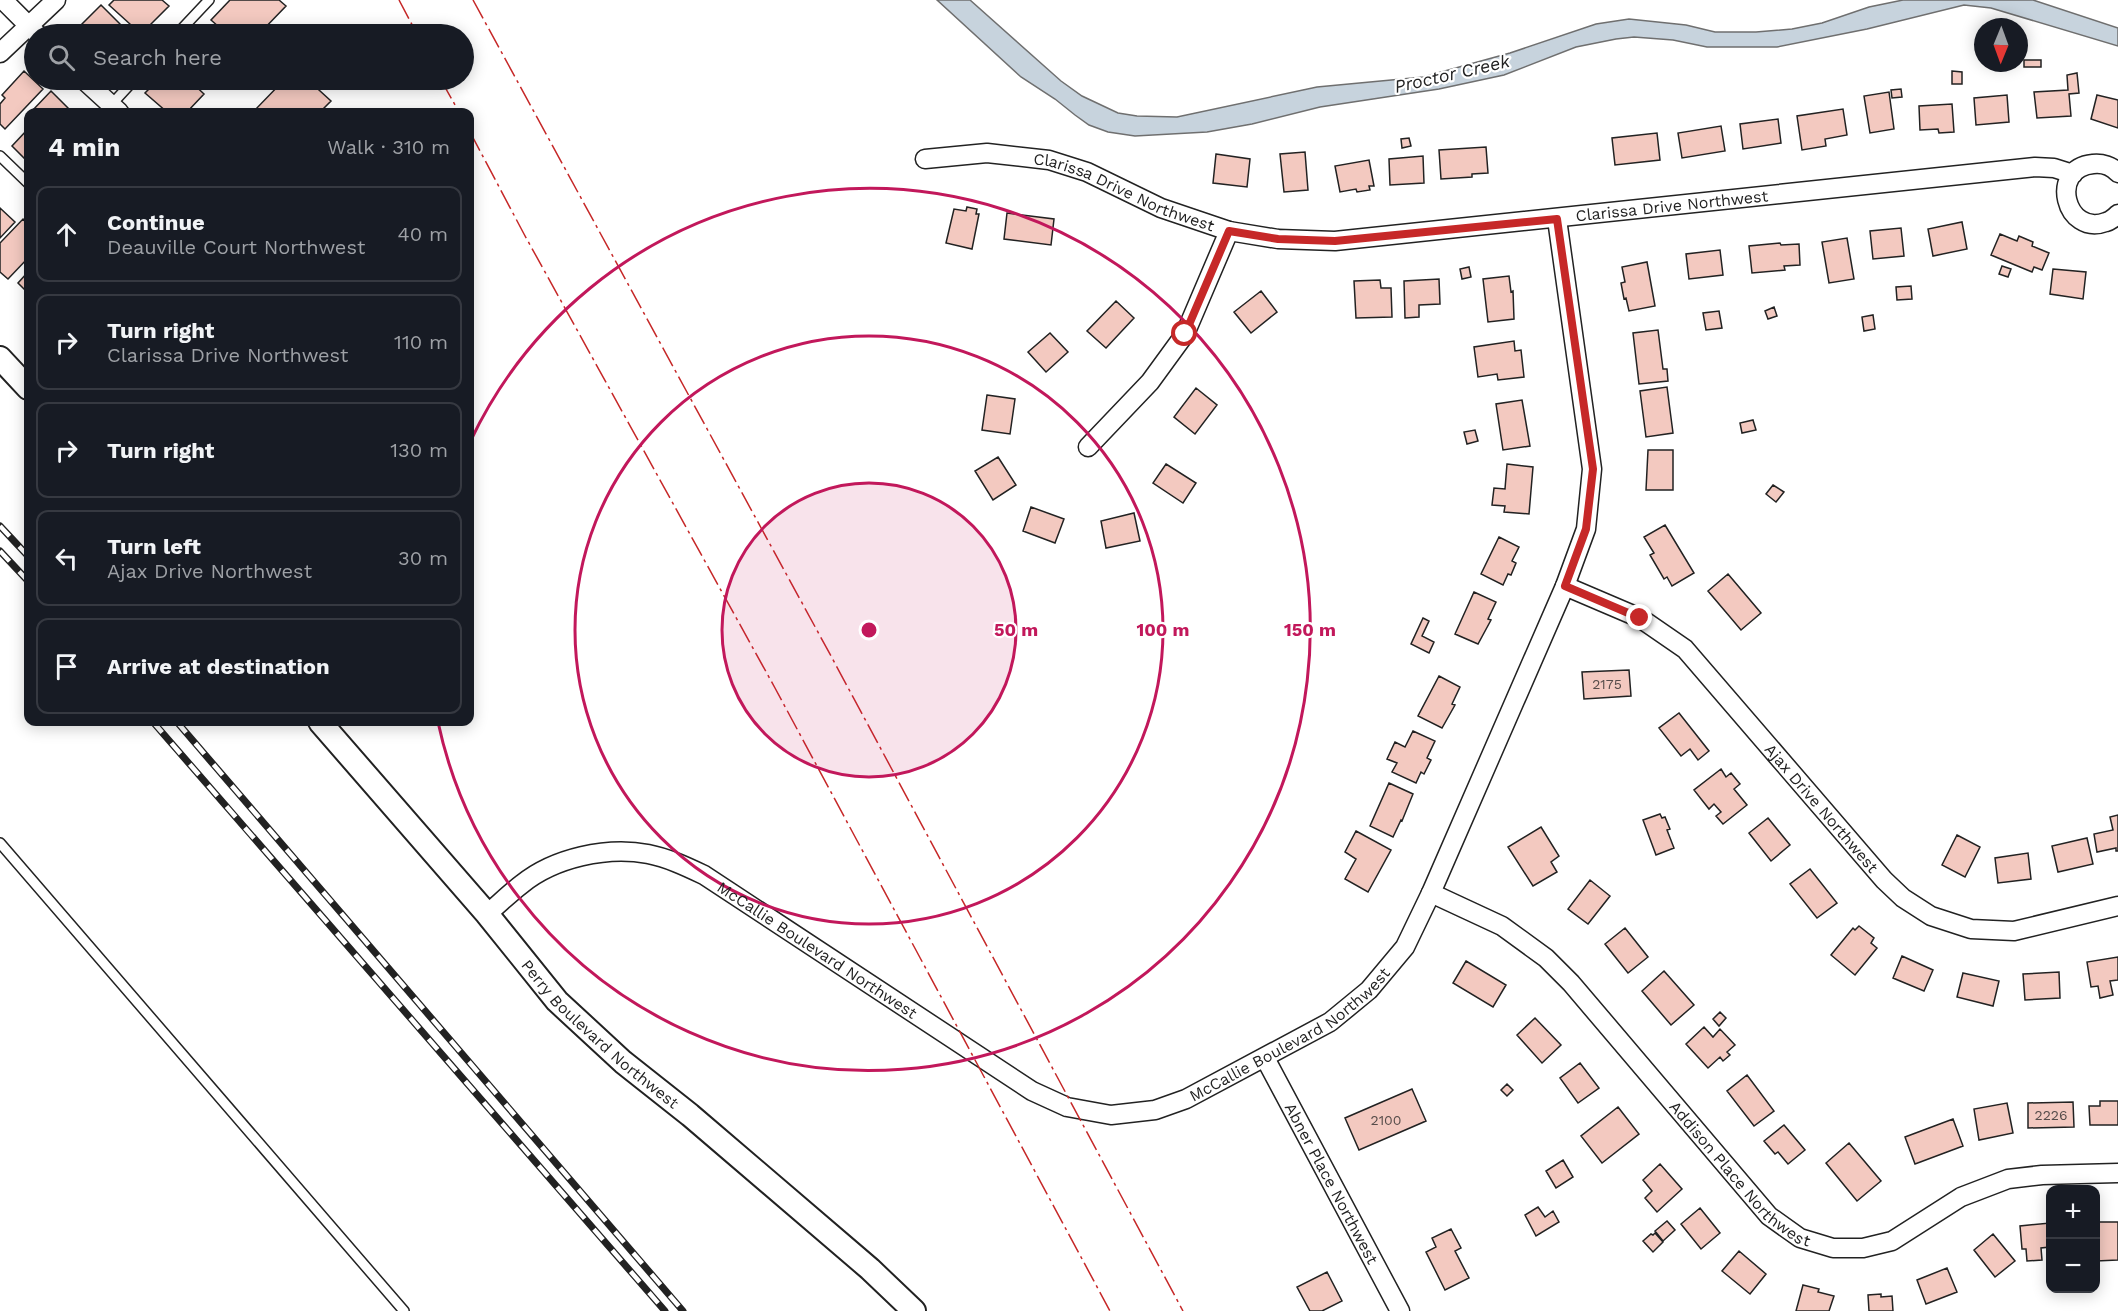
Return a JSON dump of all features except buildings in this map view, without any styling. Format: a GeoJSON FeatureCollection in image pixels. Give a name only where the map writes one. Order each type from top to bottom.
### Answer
{"type":"FeatureCollection","features":[{"type":"Feature","properties":{"kind":"street"},"geometry":{"type":"LineString","coordinates":[[3,0],[26,24]]}},
{"type":"Feature","properties":{"kind":"street"},"geometry":{"type":"LineString","coordinates":[[38,24],[56,0]]}},
{"type":"Feature","properties":{"kind":"street"},"geometry":{"type":"LineString","coordinates":[[0,53],[24,37]]}},
{"type":"Feature","properties":{"kind":"street"},"geometry":{"type":"LineString","coordinates":[[95,90],[114,108]]}},
{"type":"Feature","properties":{"kind":"street","name":"Clarissa Drive Northwest"},"geometry":{"type":"LineString","coordinates":[[925,159],[987,153],[1049,160],[1087,172],[1161,208],[1229,231],[1278,239],[1335,241],[2035,167],[2054,168],[2073,174]]}},
{"type":"Feature","properties":{"kind":"street"},"geometry":{"type":"LineString","coordinates":[[2118,173],[2102,163],[2085,165],[2073,174],[2066,188],[2067,204],[2076,217],[2091,224],[2107,222],[2118,214]]}},
{"type":"Feature","properties":{"kind":"street","name":"McCallie Boulevard Northwest"},"geometry":{"type":"LineString","coordinates":[[488,914],[523,882],[563,861],[601,852],[646,853],[673,861],[704,875],[1032,1091],[1067,1107],[1111,1115],[1155,1110],[1186,1099],[1330,1022],[1369,990],[1405,947],[1431,893],[1565,586],[1586,529],[1593,469],[1557,219]]}},
{"type":"Feature","properties":{"kind":"street"},"geometry":{"type":"LineString","coordinates":[[1088,447],[1150,382],[1185,334],[1229,231]]}},
{"type":"Feature","properties":{"kind":"street"},"geometry":{"type":"LineString","coordinates":[[0,358],[24,384]]}},
{"type":"Feature","properties":{"kind":"street","name":"Ajax Drive Northwest"},"geometry":{"type":"LineString","coordinates":[[1565,586],[1640,618],[1685,649],[1884,880],[1903,898],[1931,916],[1971,929],[2014,931],[2118,906]]}},
{"type":"Feature","properties":{"kind":"street","name":"Perry Boulevard Northwest"},"geometry":{"type":"LineString","coordinates":[[324,726],[488,914],[557,1001],[623,1062],[690,1115],[870,1269],[914,1311]]}},
{"type":"Feature","properties":{"kind":"street","name":"Addison Place Northwest"},"geometry":{"type":"LineString","coordinates":[[1431,893],[1502,926],[1545,957],[1571,983],[1769,1216],[1800,1238],[1833,1248],[1863,1248],[1892,1241],[1961,1197],[2008,1179],[2042,1175],[2118,1173]]}},
{"type":"Feature","properties":{"kind":"street","name":"Abner Place Northwest"},"geometry":{"type":"LineString","coordinates":[[1265,1058],[1400,1311]]}},
{"type":"Feature","properties":{"kind":"lane"},"geometry":{"type":"LineString","coordinates":[[186,24],[209,0]]}},
{"type":"Feature","properties":{"kind":"lane"},"geometry":{"type":"LineString","coordinates":[[116,108],[127,90]]}},
{"type":"Feature","properties":{"kind":"lane"},"geometry":{"type":"LineString","coordinates":[[0,156],[24,179]]}},
{"type":"Feature","properties":{"kind":"lane"},"geometry":{"type":"LineString","coordinates":[[0,843],[404,1311]]}},
{"type":"Feature","properties":{"kind":"water","name":"Proctor Creek"},"geometry":{"type":"Polygon","coordinates":[[[937,0],[970,0],[1061,81],[1082,96],[1118,113],[1177,117],[1317,87],[1423,77],[1510,53],[1596,24],[1629,19],[1686,25],[1715,32],[1756,32],[1792,29],[1822,23],[1869,7],[1903,0],[2033,0],[2118,28],[2118,46],[1991,8],[1964,5],[1867,29],[1777,47],[1707,47],[1673,40],[1634,37],[1576,47],[1504,75],[1439,89],[1320,107],[1252,124],[1207,132],[1135,136],[1108,132],[1089,125],[1021,77],[937,0]]]}},
{"type":"Feature","properties":{"kind":"railway"},"geometry":{"type":"LineString","coordinates":[[0,526],[24,552]]}},
{"type":"Feature","properties":{"kind":"railway"},"geometry":{"type":"LineString","coordinates":[[0,551],[24,577]]}},
{"type":"Feature","properties":{"kind":"railway"},"geometry":{"type":"LineString","coordinates":[[156,726],[665,1311]]}},
{"type":"Feature","properties":{"kind":"railway"},"geometry":{"type":"LineString","coordinates":[[180,726],[683,1311]]}},
{"type":"Feature","properties":{"kind":"power"},"geometry":{"type":"LineString","coordinates":[[399,0],[412,24]]}},
{"type":"Feature","properties":{"kind":"power"},"geometry":{"type":"LineString","coordinates":[[473,0],[831,656],[1183,1311]]}},
{"type":"Feature","properties":{"kind":"power"},"geometry":{"type":"LineString","coordinates":[[447,90],[457,108]]}},
{"type":"Feature","properties":{"kind":"power"},"geometry":{"type":"LineString","coordinates":[[474,140],[775,688],[1110,1311]]}},
{"type":"Feature","properties":{"kind":"route"},"geometry":{"type":"LineString","coordinates":[[1185,334],[1229,231],[1278,239],[1335,241],[1557,219],[1593,469],[1586,529],[1565,586],[1640,618]]}}]}
